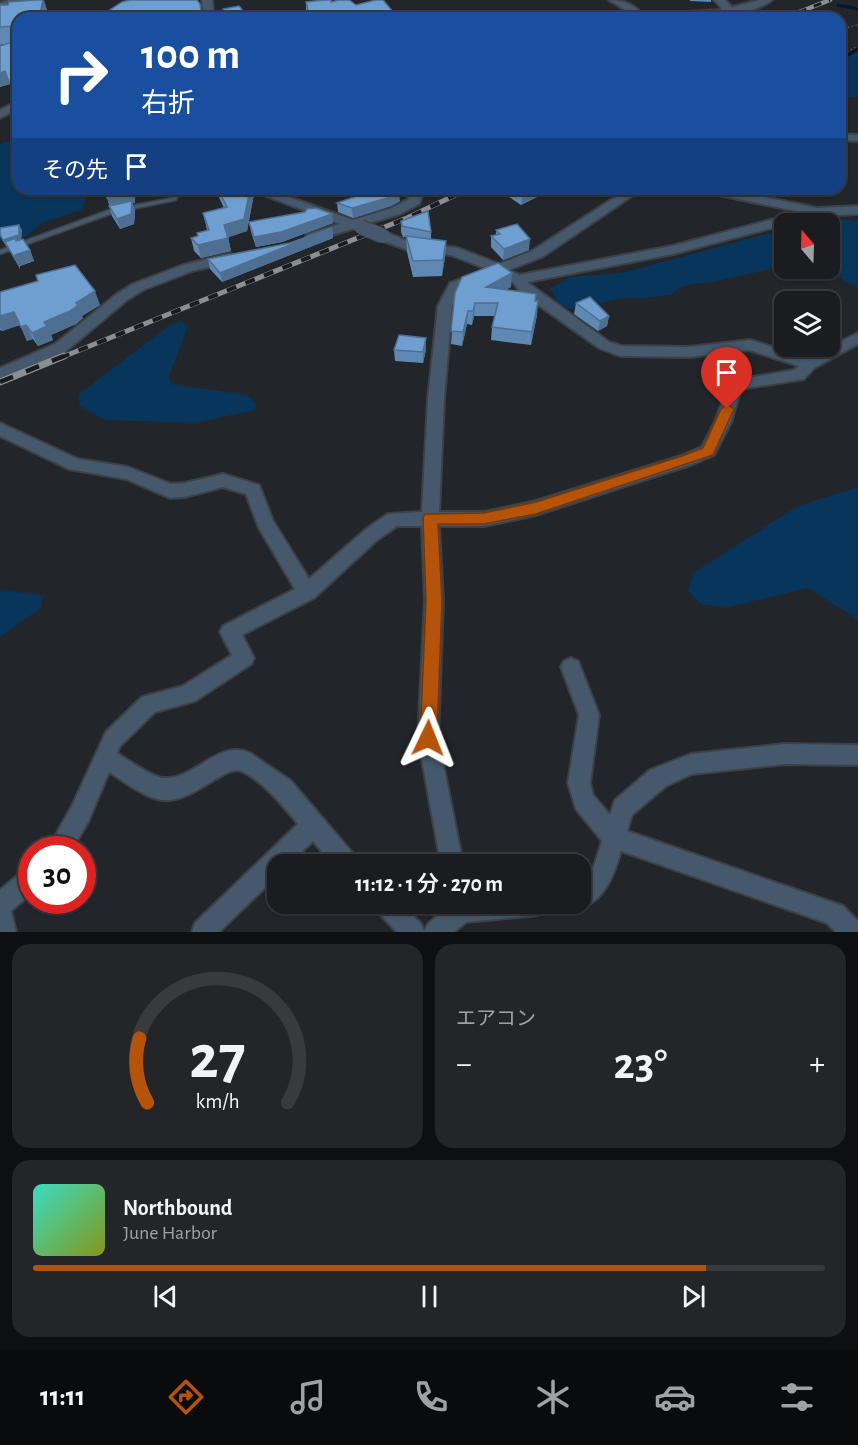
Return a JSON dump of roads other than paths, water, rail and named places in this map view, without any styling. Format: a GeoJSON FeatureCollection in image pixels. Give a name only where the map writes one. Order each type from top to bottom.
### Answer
{"type":"FeatureCollection","features":[{"type":"Feature","properties":{"kind":"street"},"geometry":{"type":"LineString","coordinates":[[0,6],[16,0]]}},
{"type":"Feature","properties":{"kind":"street"},"geometry":{"type":"LineString","coordinates":[[614,0],[636,12]]}},
{"type":"Feature","properties":{"kind":"street"},"geometry":{"type":"LineString","coordinates":[[719,0],[726,6],[726,12]]}},
{"type":"Feature","properties":{"kind":"street"},"geometry":{"type":"LineString","coordinates":[[735,12],[767,0]]}},
{"type":"Feature","properties":{"kind":"street"},"geometry":{"type":"LineString","coordinates":[[271,195],[408,246],[460,253],[498,269],[519,280],[524,288],[604,345],[620,351],[690,352],[750,345],[809,364]]}},
{"type":"Feature","properties":{"kind":"street"},"geometry":{"type":"LineString","coordinates":[[297,243],[358,226],[396,211],[415,201],[415,195]]}},
{"type":"Feature","properties":{"kind":"street"},"geometry":{"type":"LineString","coordinates":[[450,854],[428,738],[434,601],[430,518],[436,399],[445,306],[456,286],[537,254],[627,195]]}},
{"type":"Feature","properties":{"kind":"street"},"geometry":{"type":"LineString","coordinates":[[737,195],[817,212]]}},
{"type":"Feature","properties":{"kind":"street"},"geometry":{"type":"LineString","coordinates":[[519,280],[673,250],[817,212],[858,210]]}},
{"type":"Feature","properties":{"kind":"street"},"geometry":{"type":"LineString","coordinates":[[0,374],[60,348],[122,297],[138,287],[188,268],[245,255]]}},
{"type":"Feature","properties":{"kind":"street"},"geometry":{"type":"LineString","coordinates":[[67,836],[80,814],[113,739],[149,704],[188,694],[244,658],[230,632],[307,592],[371,535],[394,519],[484,519],[536,508],[708,451],[723,422],[735,385],[800,375],[809,364],[858,339]]}},
{"type":"Feature","properties":{"kind":"street"},"geometry":{"type":"LineString","coordinates":[[0,429],[75,465],[128,473],[170,491],[185,490],[223,480],[253,490],[265,523],[307,592]]}},
{"type":"Feature","properties":{"kind":"street"},"geometry":{"type":"LineString","coordinates":[[572,667],[589,716],[579,783],[584,801],[613,837],[835,914],[852,932]]}},
{"type":"Feature","properties":{"kind":"street"},"geometry":{"type":"LineString","coordinates":[[591,888],[603,873],[623,808],[658,778],[691,764],[785,754],[858,755]]}},
{"type":"Feature","properties":{"kind":"street"},"geometry":{"type":"LineString","coordinates":[[105,758],[159,789],[184,787],[226,761],[243,760],[284,789],[338,854]]}},
{"type":"Feature","properties":{"kind":"street"},"geometry":{"type":"LineString","coordinates":[[199,932],[313,825]]}},
{"type":"Feature","properties":{"kind":"street"},"geometry":{"type":"LineString","coordinates":[[0,905],[18,890]]}},
{"type":"Feature","properties":{"kind":"street"},"geometry":{"type":"LineString","coordinates":[[0,913],[4,932]]}},
{"type":"Feature","properties":{"kind":"street"},"geometry":{"type":"LineString","coordinates":[[396,914],[413,932]]}},
{"type":"Feature","properties":{"kind":"street"},"geometry":{"type":"LineString","coordinates":[[436,932],[454,914]]}},
{"type":"Feature","properties":{"kind":"lane"},"geometry":{"type":"LineString","coordinates":[[0,252],[111,211],[174,199],[176,195]]}},
{"type":"Feature","properties":{"kind":"waterway"},"geometry":{"type":"LineString","coordinates":[[838,5],[858,9]]}},
{"type":"Feature","properties":{"kind":"waterway"},"geometry":{"type":"LineString","coordinates":[[846,56],[858,49]]}},
{"type":"Feature","properties":{"kind":"waterway"},"geometry":{"type":"LineString","coordinates":[[147,289],[158,284]]}},
{"type":"Feature","properties":{"kind":"railway"},"geometry":{"type":"LineString","coordinates":[[799,12],[830,0]]}},
{"type":"Feature","properties":{"kind":"railway"},"geometry":{"type":"LineString","coordinates":[[60,358],[407,218],[455,195]]}},
{"type":"Feature","properties":{"kind":"railway"},"geometry":{"type":"LineString","coordinates":[[0,382],[64,356]]}}]}
